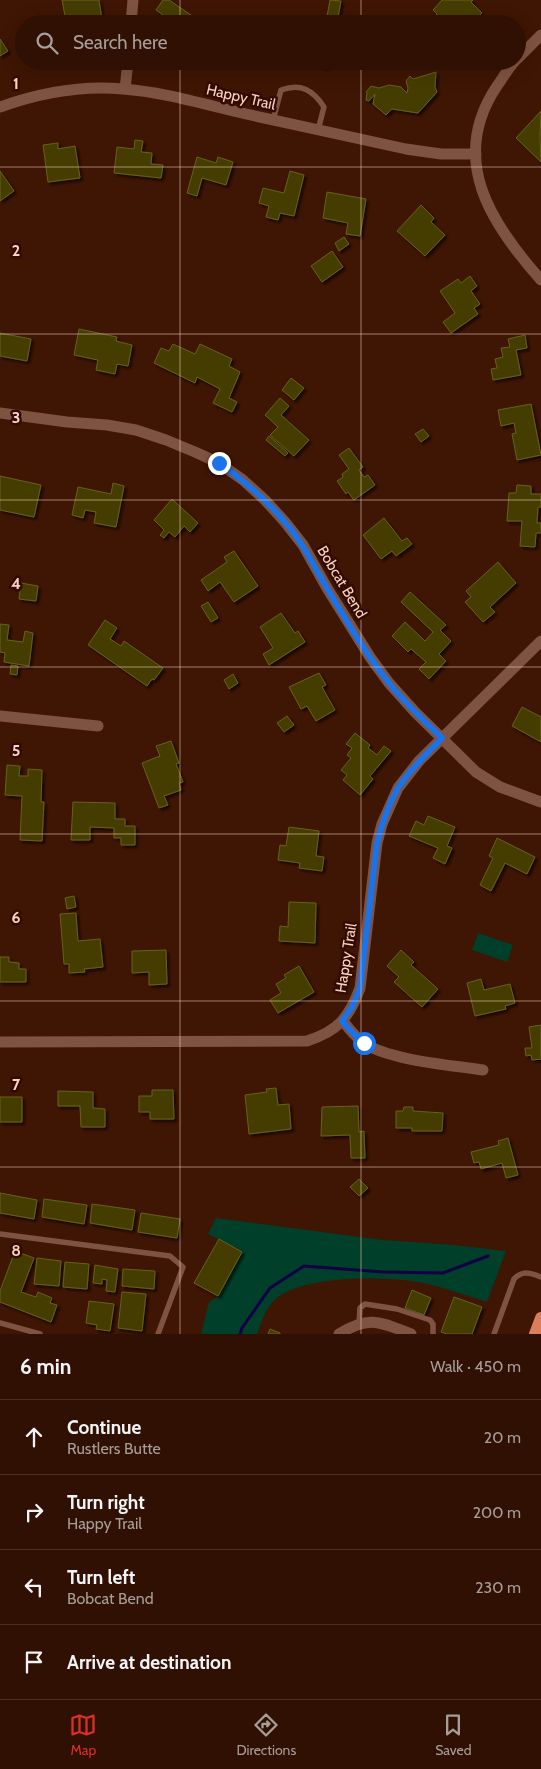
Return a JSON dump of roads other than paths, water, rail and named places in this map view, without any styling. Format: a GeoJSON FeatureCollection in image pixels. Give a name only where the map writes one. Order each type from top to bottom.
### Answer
{"type":"FeatureCollection","features":[{"type":"Feature","properties":{"kind":"main road"},"geometry":{"type":"LineString","coordinates":[[535,1334],[541,1318]]}},
{"type":"Feature","properties":{"kind":"street"},"geometry":{"type":"LineString","coordinates":[[132,15],[134,0]]}},
{"type":"Feature","properties":{"kind":"street"},"geometry":{"type":"LineString","coordinates":[[526,50],[541,35]]}},
{"type":"Feature","properties":{"kind":"street"},"geometry":{"type":"LineString","coordinates":[[125,89],[127,70]]}},
{"type":"Feature","properties":{"kind":"street"},"geometry":{"type":"LineString","coordinates":[[509,70],[493,92],[479,128],[476,154],[480,186],[492,216],[520,257],[541,280]]}},
{"type":"Feature","properties":{"kind":"street","name":"Happy Trail"},"geometry":{"type":"LineString","coordinates":[[0,107],[45,94],[75,89],[125,89],[167,96],[406,149],[441,154],[476,154]]}},
{"type":"Feature","properties":{"kind":"street","name":"Bobcat Bend"},"geometry":{"type":"LineString","coordinates":[[0,413],[136,430],[166,440],[219,463],[243,480],[265,500],[303,545],[332,596],[389,683],[415,712],[465,762],[487,780],[541,802]]}},
{"type":"Feature","properties":{"kind":"street","name":"Happy Trail"},"geometry":{"type":"LineString","coordinates":[[0,1042],[307,1041],[320,1037],[332,1030],[342,1021],[352,1007],[360,988],[377,843],[382,824],[398,788],[419,761],[541,641]]}},
{"type":"Feature","properties":{"kind":"street"},"geometry":{"type":"LineString","coordinates":[[0,716],[98,726]]}},
{"type":"Feature","properties":{"kind":"street"},"geometry":{"type":"LineString","coordinates":[[342,1021],[364,1043],[378,1051],[413,1059],[483,1070]]}},
{"type":"Feature","properties":{"kind":"street"},"geometry":{"type":"LineString","coordinates":[[340,1334],[367,1321],[411,1334]]}},
{"type":"Feature","properties":{"kind":"lane"},"geometry":{"type":"LineString","coordinates":[[273,120],[281,90],[289,87],[300,87],[310,91],[324,106],[318,130]]}},
{"type":"Feature","properties":{"kind":"lane"},"geometry":{"type":"LineString","coordinates":[[0,1234],[170,1256],[183,1267],[158,1334]]}},
{"type":"Feature","properties":{"kind":"lane"},"geometry":{"type":"LineString","coordinates":[[494,1334],[514,1279],[519,1274],[526,1272],[541,1277]]}},
{"type":"Feature","properties":{"kind":"lane"},"geometry":{"type":"LineString","coordinates":[[359,1324],[360,1308],[365,1304],[397,1309],[430,1320],[433,1324],[433,1334]]}},
{"type":"Feature","properties":{"kind":"lane"},"geometry":{"type":"LineString","coordinates":[[0,1323],[40,1334]]}},
{"type":"Feature","properties":{"kind":"waterway"},"geometry":{"type":"LineString","coordinates":[[240,1334],[242,1328],[270,1288],[304,1266],[383,1272],[443,1273],[488,1256]]}}]}
